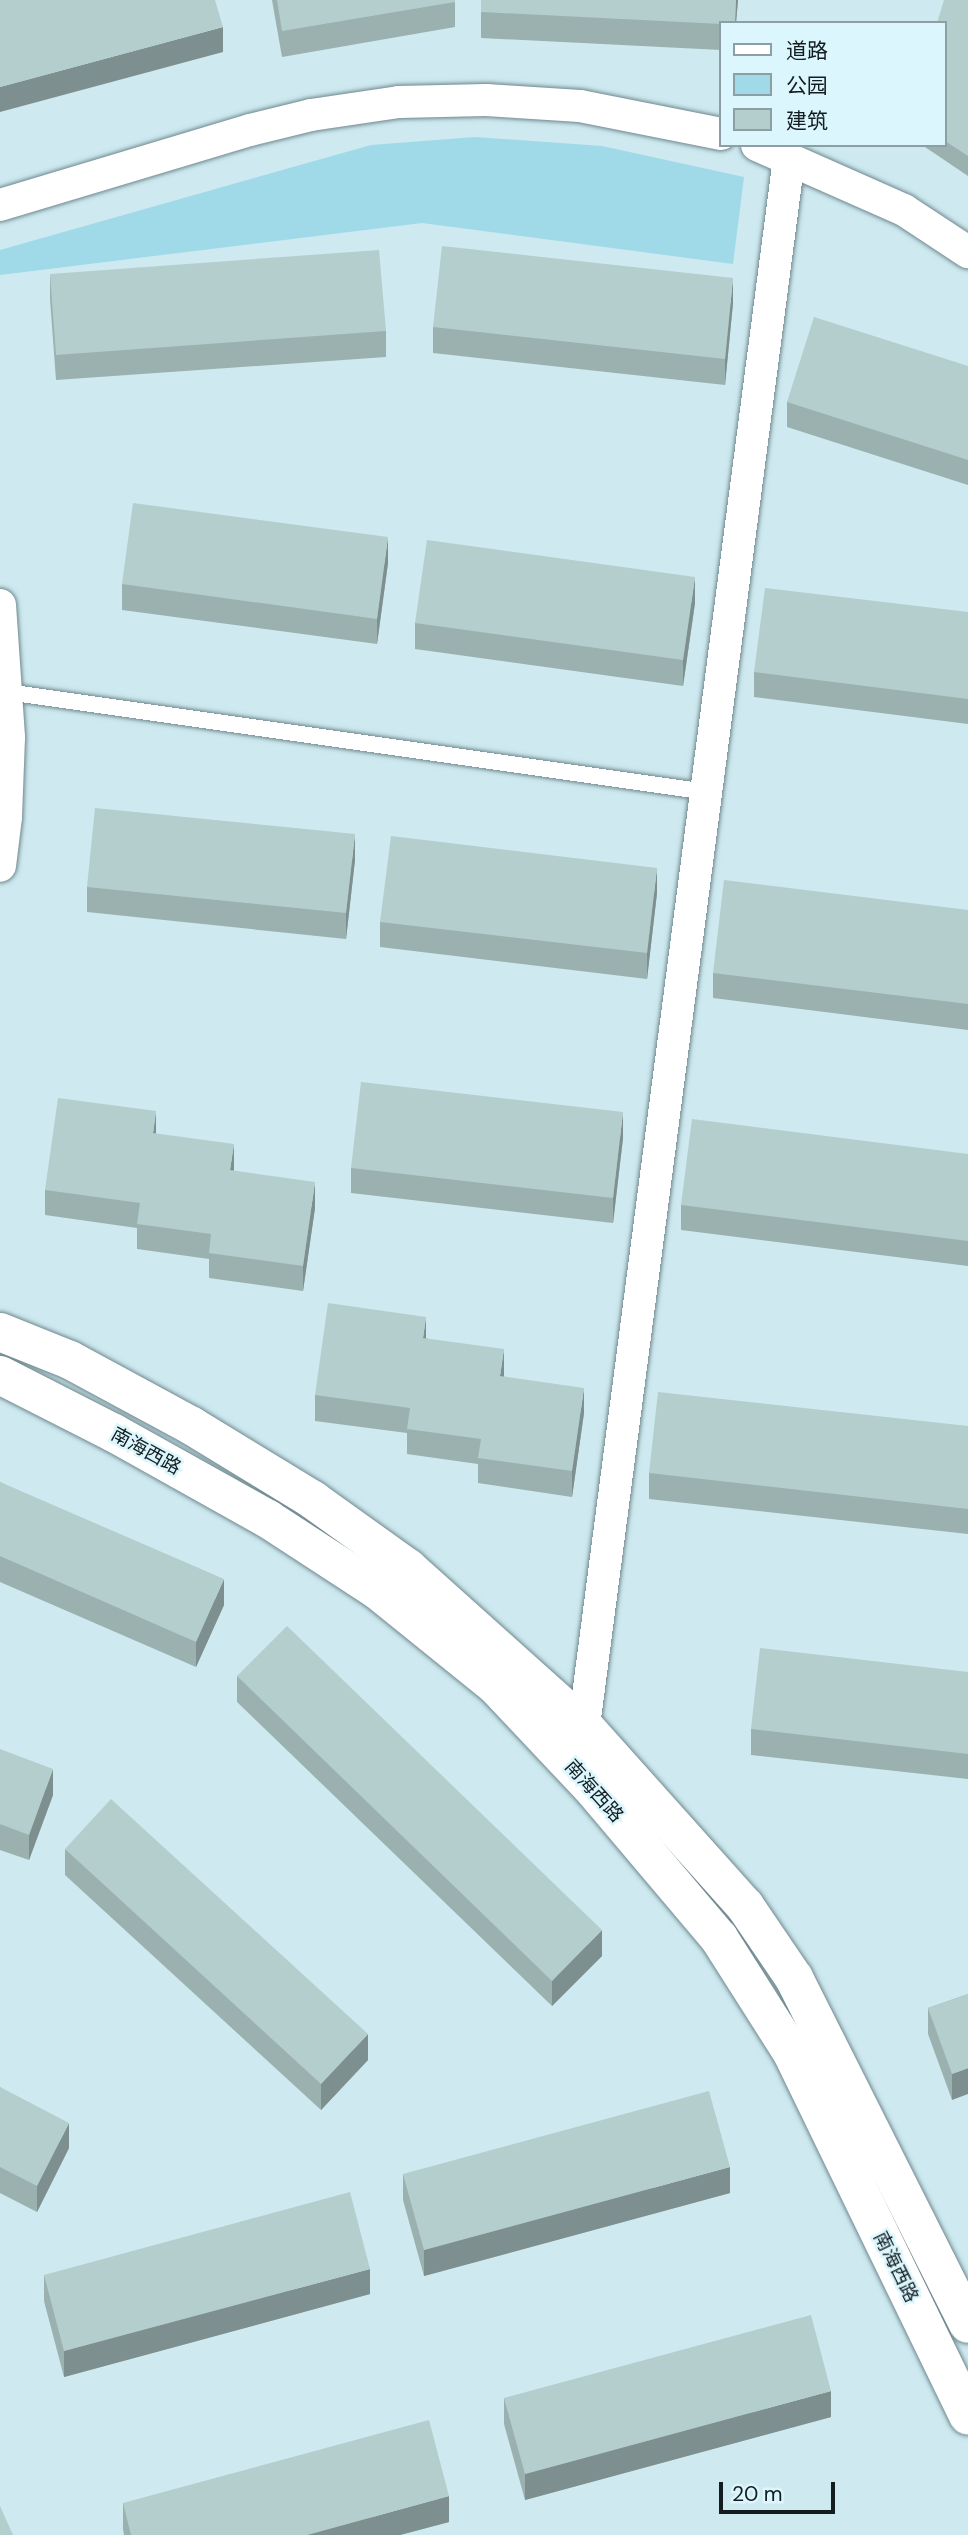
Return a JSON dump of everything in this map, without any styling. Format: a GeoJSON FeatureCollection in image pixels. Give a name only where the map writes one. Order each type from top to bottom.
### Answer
{"type":"FeatureCollection","features":[{"type":"Feature","properties":{"kind":"street"},"geometry":{"type":"LineString","coordinates":[[0,205],[262,127],[311,115],[399,102],[486,100],[580,106],[720,134]]}},
{"type":"Feature","properties":{"kind":"street"},"geometry":{"type":"LineString","coordinates":[[762,147],[904,210],[968,252]]}},
{"type":"Feature","properties":{"kind":"street"},"geometry":{"type":"LineString","coordinates":[[584,1726],[789,159]]}},
{"type":"Feature","properties":{"kind":"street"},"geometry":{"type":"LineString","coordinates":[[0,605],[9,738],[6,817],[0,866]]}},
{"type":"Feature","properties":{"kind":"street","name":"南海西路"},"geometry":{"type":"LineString","coordinates":[[0,1332],[83,1367],[192,1426],[313,1500],[408,1568],[584,1726],[745,1906],[794,1978],[968,2324]]}},
{"type":"Feature","properties":{"kind":"street","name":"南海西路"},"geometry":{"type":"LineString","coordinates":[[0,1375],[114,1433],[268,1519],[377,1590],[496,1686],[593,1789],[719,1938],[792,2053],[968,2415]]}},
{"type":"Feature","properties":{"kind":"lane"},"geometry":{"type":"LineString","coordinates":[[7,692],[706,792]]}},
{"type":"Feature","properties":{"kind":"green space"},"geometry":{"type":"Polygon","coordinates":[[[475,137],[602,146],[744,177],[733,264],[422,223],[0,275],[0,250],[371,145],[475,137]]]}},
{"type":"Feature","properties":{"kind":"building"},"geometry":{"type":"Polygon","coordinates":[[[0,0],[215,0],[223,27],[0,87],[0,0]]]}},
{"type":"Feature","properties":{"kind":"building"},"geometry":{"type":"Polygon","coordinates":[[[277,0],[455,0],[455,2],[282,31],[277,0]]]}},
{"type":"Feature","properties":{"kind":"building"},"geometry":{"type":"Polygon","coordinates":[[[481,0],[736,0],[735,21],[720,21],[720,24],[481,12],[481,0]]]}},
{"type":"Feature","properties":{"kind":"building"},"geometry":{"type":"Polygon","coordinates":[[[944,0],[968,0],[968,156],[947,142],[947,21],[938,21],[944,0]]]}},
{"type":"Feature","properties":{"kind":"building"},"geometry":{"type":"Polygon","coordinates":[[[442,246],[733,278],[725,359],[433,327],[442,246]]]}},
{"type":"Feature","properties":{"kind":"building"},"geometry":{"type":"Polygon","coordinates":[[[379,250],[386,331],[56,355],[50,274],[379,250]]]}},
{"type":"Feature","properties":{"kind":"building"},"geometry":{"type":"Polygon","coordinates":[[[814,317],[968,366],[968,460],[787,402],[814,317]]]}},
{"type":"Feature","properties":{"kind":"building"},"geometry":{"type":"Polygon","coordinates":[[[133,503],[388,537],[377,619],[122,584],[133,503]]]}},
{"type":"Feature","properties":{"kind":"building"},"geometry":{"type":"Polygon","coordinates":[[[427,540],[695,577],[683,660],[415,623],[427,540]]]}},
{"type":"Feature","properties":{"kind":"building"},"geometry":{"type":"Polygon","coordinates":[[[765,588],[968,612],[968,699],[754,672],[765,588]]]}},
{"type":"Feature","properties":{"kind":"building"},"geometry":{"type":"Polygon","coordinates":[[[95,808],[355,834],[346,913],[87,887],[95,808]]]}},
{"type":"Feature","properties":{"kind":"building"},"geometry":{"type":"Polygon","coordinates":[[[391,836],[657,868],[647,953],[380,922],[391,836]]]}},
{"type":"Feature","properties":{"kind":"building"},"geometry":{"type":"Polygon","coordinates":[[[724,880],[968,910],[968,1004],[713,973],[724,880]]]}},
{"type":"Feature","properties":{"kind":"building"},"geometry":{"type":"Polygon","coordinates":[[[361,1082],[623,1112],[613,1198],[351,1168],[361,1082]]]}},
{"type":"Feature","properties":{"kind":"building"},"geometry":{"type":"Polygon","coordinates":[[[58,1098],[156,1111],[153,1133],[234,1144],[230,1170],[315,1182],[303,1266],[209,1253],[211,1234],[137,1224],[140,1203],[45,1190],[58,1098]]]}},
{"type":"Feature","properties":{"kind":"building"},"geometry":{"type":"Polygon","coordinates":[[[692,1119],[968,1154],[968,1241],[681,1205],[692,1119]]]}},
{"type":"Feature","properties":{"kind":"building"},"geometry":{"type":"Polygon","coordinates":[[[328,1303],[426,1317],[423,1338],[504,1349],[500,1376],[584,1388],[572,1471],[478,1458],[481,1439],[407,1429],[410,1408],[315,1395],[328,1303]]]}},
{"type":"Feature","properties":{"kind":"building"},"geometry":{"type":"Polygon","coordinates":[[[658,1392],[968,1426],[968,1509],[649,1473],[658,1392]]]}},
{"type":"Feature","properties":{"kind":"building"},"geometry":{"type":"Polygon","coordinates":[[[0,1482],[224,1579],[196,1642],[0,1556],[0,1482]]]}},
{"type":"Feature","properties":{"kind":"building"},"geometry":{"type":"Polygon","coordinates":[[[287,1626],[602,1930],[552,1981],[237,1676],[287,1626]]]}},
{"type":"Feature","properties":{"kind":"building"},"geometry":{"type":"Polygon","coordinates":[[[760,1648],[968,1672],[968,1754],[751,1729],[760,1648]]]}},
{"type":"Feature","properties":{"kind":"building"},"geometry":{"type":"Polygon","coordinates":[[[0,1749],[53,1769],[29,1835],[0,1824],[0,1749]]]}},
{"type":"Feature","properties":{"kind":"building"},"geometry":{"type":"Polygon","coordinates":[[[111,1799],[368,2034],[321,2084],[65,1849],[111,1799]]]}},
{"type":"Feature","properties":{"kind":"building"},"geometry":{"type":"Polygon","coordinates":[[[968,1994],[968,2068],[952,2074],[928,2008],[968,1994]]]}},
{"type":"Feature","properties":{"kind":"building"},"geometry":{"type":"Polygon","coordinates":[[[0,2087],[69,2123],[37,2186],[0,2167],[0,2087]]]}},
{"type":"Feature","properties":{"kind":"building"},"geometry":{"type":"Polygon","coordinates":[[[709,2091],[730,2167],[424,2250],[403,2174],[709,2091]]]}},
{"type":"Feature","properties":{"kind":"building"},"geometry":{"type":"Polygon","coordinates":[[[350,2192],[370,2269],[64,2351],[44,2275],[350,2192]]]}},
{"type":"Feature","properties":{"kind":"building"},"geometry":{"type":"Polygon","coordinates":[[[811,2315],[831,2391],[525,2474],[504,2398],[811,2315]]]}},
{"type":"Feature","properties":{"kind":"building"},"geometry":{"type":"Polygon","coordinates":[[[429,2420],[449,2496],[307,2535],[131,2535],[123,2503],[429,2420]]]}},
{"type":"Feature","properties":{"kind":"building"},"geometry":{"type":"Polygon","coordinates":[[[0,2506],[13,2535],[0,2535],[0,2506]]]}}]}
